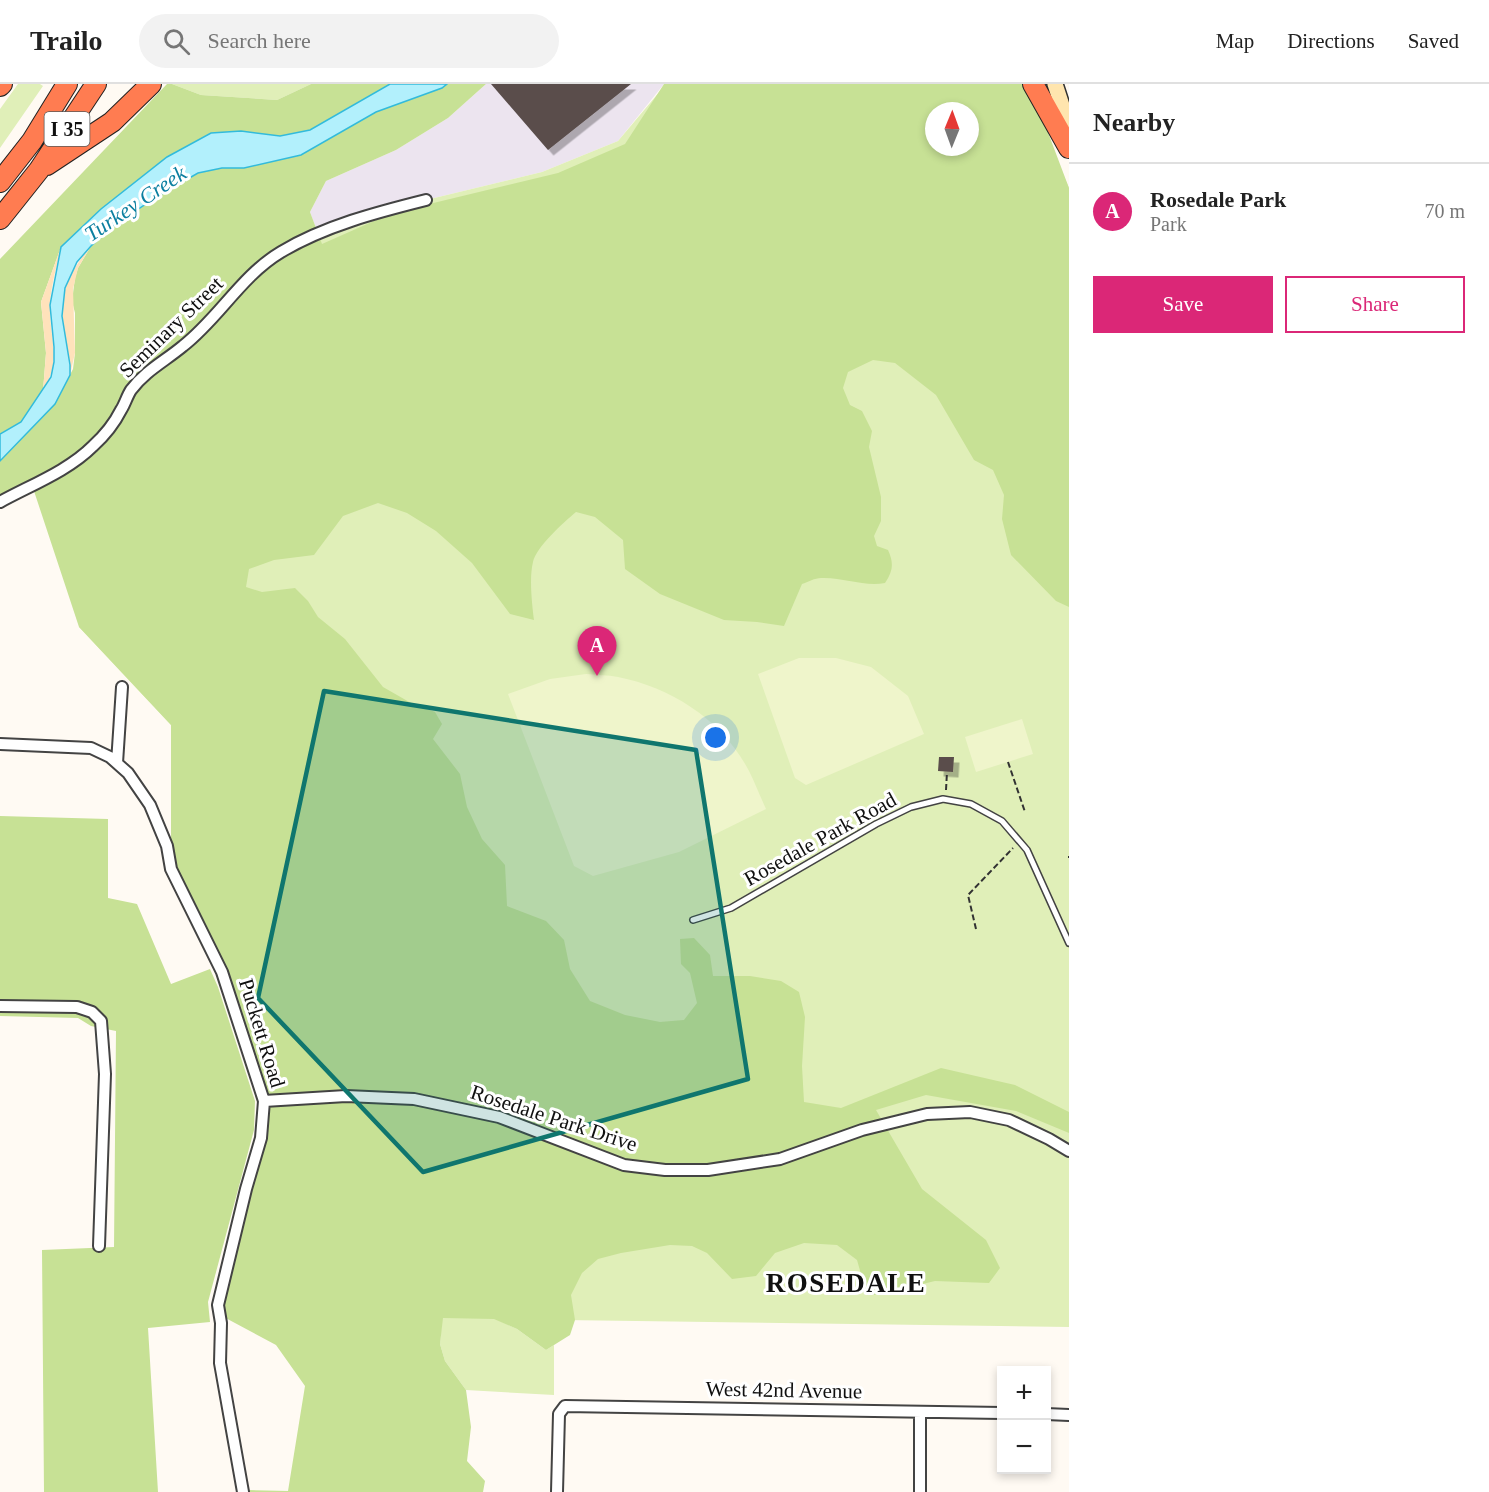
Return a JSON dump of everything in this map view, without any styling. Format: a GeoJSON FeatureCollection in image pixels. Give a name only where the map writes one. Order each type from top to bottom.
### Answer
{"type":"FeatureCollection","features":[{"type":"Feature","properties":{"kind":"highway","name":"I 35"},"geometry":{"type":"LineString","coordinates":[[0,182],[50,114],[68,84]]}},
{"type":"Feature","properties":{"kind":"highway"},"geometry":{"type":"LineString","coordinates":[[39,170],[112,122],[150,84]]}},
{"type":"Feature","properties":{"kind":"highway"},"geometry":{"type":"LineString","coordinates":[[1033,84],[1069,148]]}},
{"type":"Feature","properties":{"kind":"highway","name":"I 35"},"geometry":{"type":"LineString","coordinates":[[0,219],[39,170],[95,86]]}},
{"type":"Feature","properties":{"kind":"main road"},"geometry":{"type":"LineString","coordinates":[[1055,84],[1069,127]]}},
{"type":"Feature","properties":{"kind":"street","name":"Seminary Street"},"geometry":{"type":"LineString","coordinates":[[0,502],[72,463],[92,447],[110,429],[131,390],[146,374],[184,346],[215,316],[249,277],[273,258],[336,227],[392,208],[426,200]]}},
{"type":"Feature","properties":{"kind":"street"},"geometry":{"type":"LineString","coordinates":[[117,763],[122,687]]}},
{"type":"Feature","properties":{"kind":"street","name":"Puckett Road"},"geometry":{"type":"LineString","coordinates":[[0,744],[91,748],[110,757],[128,773],[150,805],[167,846],[171,869],[222,972],[264,1101],[261,1138],[246,1189],[218,1305],[221,1323],[220,1363],[243,1492]]}},
{"type":"Feature","properties":{"kind":"street"},"geometry":{"type":"LineString","coordinates":[[0,1006],[77,1007],[92,1012],[101,1020],[105,1074],[99,1246]]}},
{"type":"Feature","properties":{"kind":"street","name":"Rosedale Park Drive"},"geometry":{"type":"LineString","coordinates":[[264,1101],[346,1096],[414,1099],[499,1117],[624,1165],[665,1170],[708,1170],[780,1160],[862,1130],[927,1114],[970,1112],[1009,1120],[1069,1151]]}},
{"type":"Feature","properties":{"kind":"street","name":"West 42nd Avenue"},"geometry":{"type":"LineString","coordinates":[[557,1492],[559,1414],[566,1406],[997,1413]]}},
{"type":"Feature","properties":{"kind":"street"},"geometry":{"type":"LineString","coordinates":[[920,1412],[920,1492]]}},
{"type":"Feature","properties":{"kind":"street"},"geometry":{"type":"LineString","coordinates":[[1051,1414],[1069,1415]]}},
{"type":"Feature","properties":{"kind":"lane","name":"Rosedale Park Road"},"geometry":{"type":"LineString","coordinates":[[693,920],[731,908],[876,824],[911,807],[945,800],[971,804],[1002,821],[1027,850],[1069,943]]}},
{"type":"Feature","properties":{"kind":"path"},"geometry":{"type":"LineString","coordinates":[[1008,762],[1025,812]]}},
{"type":"Feature","properties":{"kind":"path"},"geometry":{"type":"LineString","coordinates":[[945,800],[947,772]]}},
{"type":"Feature","properties":{"kind":"path"},"geometry":{"type":"LineString","coordinates":[[976,929],[969,895],[1019,841]]}},
{"type":"Feature","properties":{"kind":"highlighted area"},"geometry":{"type":"Polygon","coordinates":[[[324,691],[696,750],[748,1079],[423,1172],[258,998],[324,691]]]}},
{"type":"Feature","properties":{"kind":"shaded area"},"geometry":{"type":"Polygon","coordinates":[[[486,84],[664,84],[618,141],[542,172],[426,200],[322,245],[310,212],[326,181],[396,150],[448,118],[486,84]]]}},
{"type":"Feature","properties":{"kind":"green space"},"geometry":{"type":"Polygon","coordinates":[[[18,84],[43,86],[0,148],[0,109],[18,84]]]}},
{"type":"Feature","properties":{"kind":"green space"},"geometry":{"type":"Polygon","coordinates":[[[167,84],[201,95],[277,100],[311,84],[390,84],[310,130],[280,136],[241,131],[211,133],[167,157],[101,209],[61,247],[41,302],[46,353],[43,391],[21,422],[0,434],[0,259],[167,84]]]}},
{"type":"Feature","properties":{"kind":"green space"},"geometry":{"type":"Polygon","coordinates":[[[172,84],[311,84],[277,100],[201,95],[172,84]]]}},
{"type":"Feature","properties":{"kind":"green space"},"geometry":{"type":"Polygon","coordinates":[[[447,84],[486,84],[448,118],[396,150],[326,181],[310,212],[322,244],[392,213],[558,173],[625,144],[664,84],[1024,84],[1038,106],[1069,188],[1069,607],[1056,601],[1011,555],[1002,519],[1004,495],[993,470],[974,460],[936,395],[895,363],[873,360],[848,372],[843,388],[850,405],[862,411],[872,431],[869,447],[881,497],[881,521],[874,536],[877,546],[888,550],[892,563],[890,575],[885,583],[877,584],[821,578],[802,584],[784,626],[724,620],[660,594],[625,569],[623,540],[595,517],[576,512],[551,535],[535,556],[531,583],[534,620],[510,614],[472,563],[436,531],[407,513],[378,503],[343,516],[314,555],[274,560],[249,569],[246,587],[262,592],[295,588],[308,601],[318,617],[345,639],[383,687],[411,703],[435,712],[442,724],[433,739],[460,774],[467,807],[482,839],[505,865],[507,906],[546,921],[564,940],[570,969],[590,1001],[625,1015],[660,1022],[684,1020],[697,1003],[690,973],[681,964],[680,939],[694,938],[710,955],[713,976],[750,976],[781,981],[799,992],[805,1017],[802,1066],[804,1102],[841,1108],[941,1068],[1015,1085],[1069,1112],[1069,1133],[1016,1111],[926,1095],[876,1110],[922,1189],[986,1240],[1000,1268],[989,1283],[935,1281],[877,1295],[867,1295],[857,1260],[837,1245],[804,1243],[775,1253],[756,1276],[732,1279],[707,1253],[692,1246],[670,1245],[598,1259],[582,1273],[571,1295],[575,1320],[570,1335],[546,1350],[517,1329],[494,1319],[443,1318],[440,1344],[445,1361],[466,1390],[471,1427],[467,1461],[485,1481],[483,1492],[248,1492],[248,1490],[288,1491],[305,1386],[276,1345],[220,1315],[264,1101],[222,972],[171,869],[171,725],[79,627],[32,485],[0,502],[0,461],[55,404],[73,369],[75,313],[72,301],[75,278],[91,246],[116,224],[198,173],[222,168],[244,168],[301,155],[376,112],[442,88],[447,84]]]}},
{"type":"Feature","properties":{"kind":"green space"},"geometry":{"type":"Polygon","coordinates":[[[666,84],[1024,84],[1069,188],[1069,1327],[496,1319],[517,1329],[546,1350],[554,1345],[554,1395],[466,1390],[445,1361],[440,1344],[442,1318],[232,1251],[264,1101],[222,972],[171,869],[171,725],[79,627],[309,238],[426,200],[542,172],[618,141],[666,84]]]}},
{"type":"Feature","properties":{"kind":"green space"},"geometry":{"type":"Polygon","coordinates":[[[799,658],[836,658],[871,667],[908,696],[924,734],[806,785],[795,778],[758,674],[799,658]]]}},
{"type":"Feature","properties":{"kind":"green space"},"geometry":{"type":"Polygon","coordinates":[[[586,674],[614,676],[638,682],[677,698],[694,709],[711,722],[738,753],[766,809],[679,852],[593,876],[574,866],[508,694],[550,679],[586,674]]]}},
{"type":"Feature","properties":{"kind":"green space"},"geometry":{"type":"Polygon","coordinates":[[[1022,719],[1033,754],[976,772],[965,737],[1022,719]]]}},
{"type":"Feature","properties":{"kind":"green space"},"geometry":{"type":"Polygon","coordinates":[[[0,816],[108,819],[108,898],[137,904],[171,984],[210,969],[255,1101],[254,1130],[208,1302],[210,1322],[148,1328],[158,1492],[44,1492],[42,1250],[114,1247],[116,1031],[91,1026],[78,1018],[0,1016],[0,816]]]}},
{"type":"Feature","properties":{"kind":"sand"},"geometry":{"type":"Polygon","coordinates":[[[91,246],[78,268],[73,289],[75,353],[70,375],[62,318],[63,298],[69,279],[91,246]]]}},
{"type":"Feature","properties":{"kind":"sand"},"geometry":{"type":"Polygon","coordinates":[[[61,247],[50,300],[54,360],[49,380],[43,391],[46,353],[41,302],[61,247]]]}},
{"type":"Feature","properties":{"kind":"water","name":"Turkey Creek"},"geometry":{"type":"Polygon","coordinates":[[[390,84],[447,84],[442,88],[376,112],[301,155],[244,168],[222,168],[198,173],[116,224],[91,246],[77,262],[65,288],[62,316],[70,375],[55,404],[0,461],[0,434],[21,422],[51,377],[54,347],[50,305],[61,247],[101,209],[167,157],[211,133],[241,131],[280,136],[310,130],[390,84]]]}},
{"type":"Feature","properties":{"kind":"building"},"geometry":{"type":"Polygon","coordinates":[[[491,84],[631,84],[548,150],[491,84]]]}},
{"type":"Feature","properties":{"kind":"building"},"geometry":{"type":"Polygon","coordinates":[[[939,757],[954,757],[953,772],[938,771],[939,757]]]}},
{"type":"Feature","properties":{"kind":"place","name":"Rosedale Park"},"geometry":{"type":"Point","coordinates":[597,676]}},
{"type":"Feature","properties":{"kind":"district","name":"ROSEDALE"},"geometry":{"type":"Point","coordinates":[846,1283]}}]}
